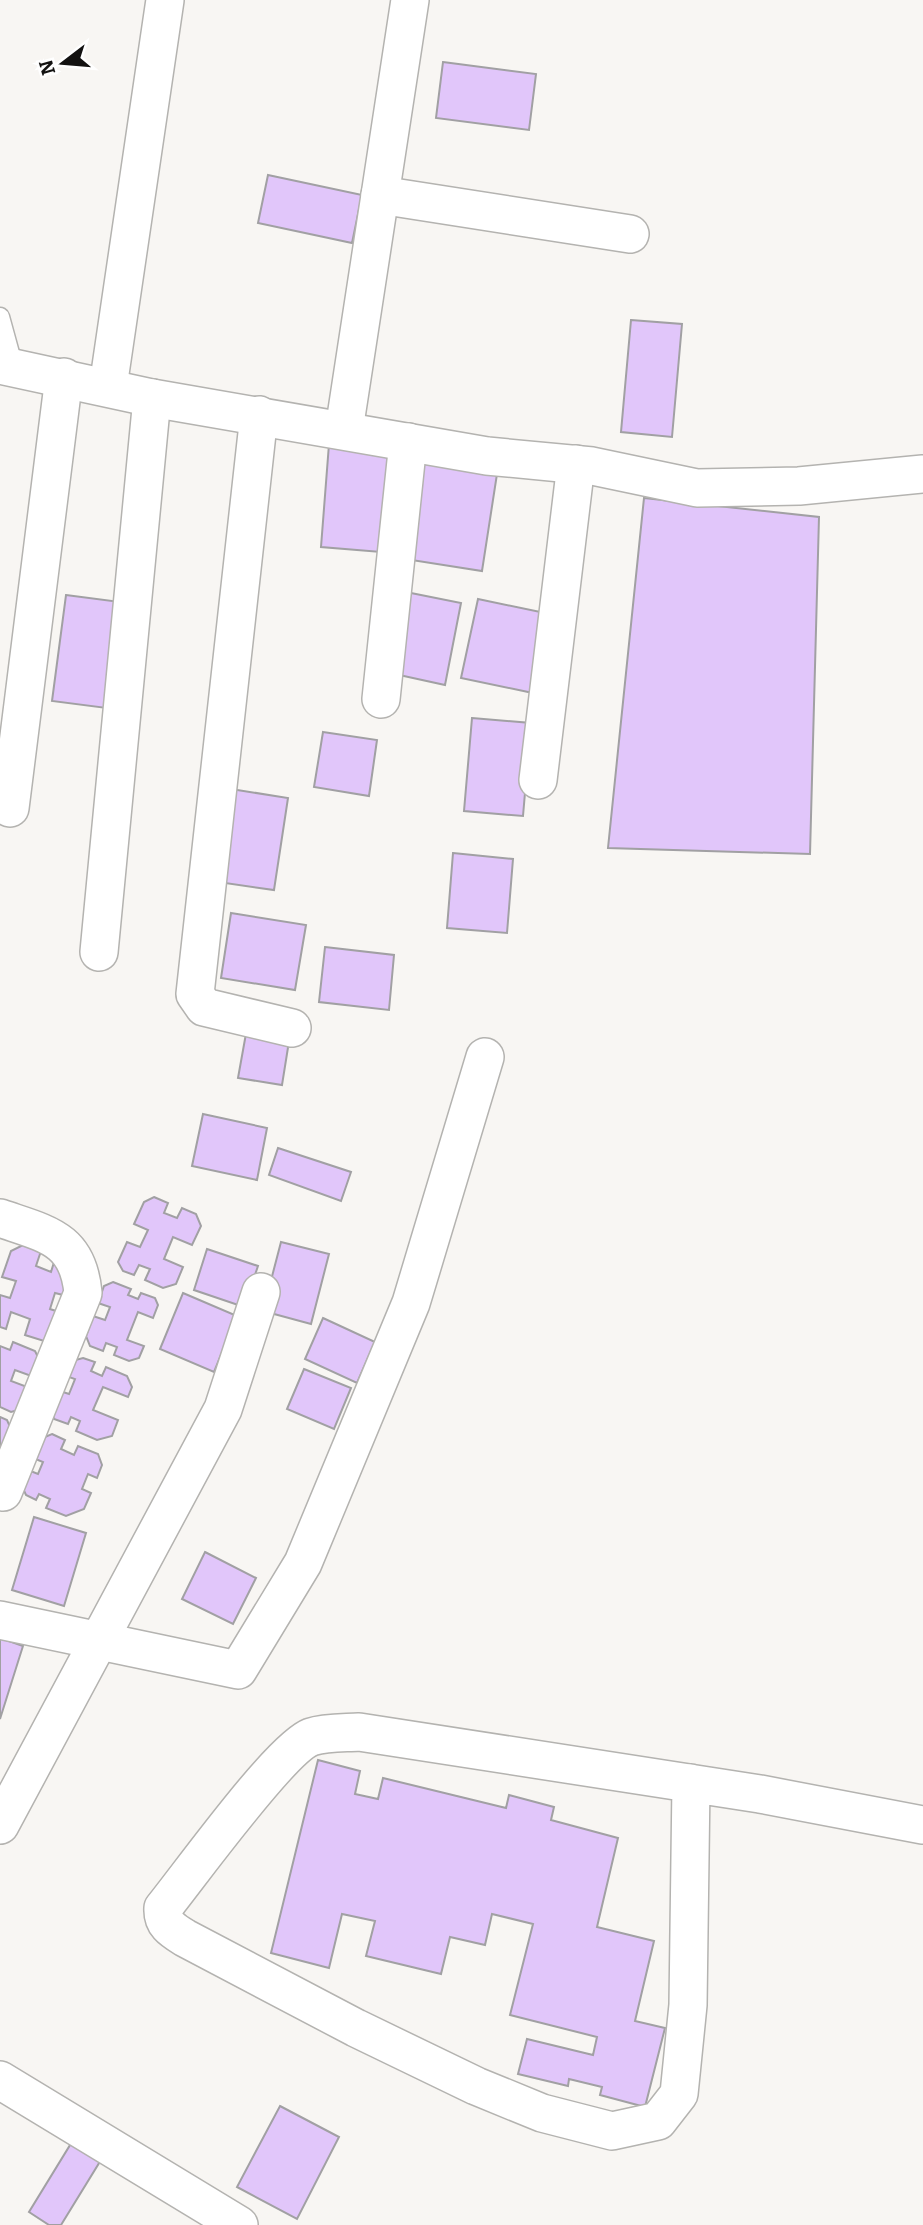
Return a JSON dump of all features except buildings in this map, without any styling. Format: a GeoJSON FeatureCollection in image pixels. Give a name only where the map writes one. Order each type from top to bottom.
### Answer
{"type":"FeatureCollection","features":[{"type":"Feature","properties":{"kind":"street"},"geometry":{"type":"LineString","coordinates":[[108,387],[165,0]]}},
{"type":"Feature","properties":{"kind":"street"},"geometry":{"type":"LineString","coordinates":[[344,430],[410,0]]}},
{"type":"Feature","properties":{"kind":"street"},"geometry":{"type":"LineString","coordinates":[[380,195],[630,234]]}},
{"type":"Feature","properties":{"kind":"street"},"geometry":{"type":"LineString","coordinates":[[7,366],[152,398],[486,456],[576,464],[697,488],[799,486],[923,474]]}},
{"type":"Feature","properties":{"kind":"street"},"geometry":{"type":"LineString","coordinates":[[10,808],[64,377]]}},
{"type":"Feature","properties":{"kind":"street"},"geometry":{"type":"LineString","coordinates":[[99,952],[152,398]]}},
{"type":"Feature","properties":{"kind":"street"},"geometry":{"type":"LineString","coordinates":[[259,415],[195,994],[197,1001],[204,1007],[292,1028]]}},
{"type":"Feature","properties":{"kind":"street"},"geometry":{"type":"LineString","coordinates":[[381,699],[408,442]]}},
{"type":"Feature","properties":{"kind":"street"},"geometry":{"type":"LineString","coordinates":[[538,780],[576,464]]}},
{"type":"Feature","properties":{"kind":"street"},"geometry":{"type":"LineString","coordinates":[[0,1620],[238,1670],[303,1563],[411,1303],[485,1057]]}},
{"type":"Feature","properties":{"kind":"street"},"geometry":{"type":"LineString","coordinates":[[2,1225],[57,1238],[72,1252],[81,1270],[83,1293],[3,1492]]}},
{"type":"Feature","properties":{"kind":"street"},"geometry":{"type":"LineString","coordinates":[[0,1825],[223,1409],[261,1292]]}},
{"type":"Feature","properties":{"kind":"street"},"geometry":{"type":"LineString","coordinates":[[691,1783],[688,2005],[679,2094],[658,2121],[612,2131],[520,2104],[356,2028],[185,1938],[169,1928],[163,1917],[163,1908],[274,1769],[308,1738],[359,1732],[691,1783],[923,1825]]}},
{"type":"Feature","properties":{"kind":"street"},"geometry":{"type":"LineString","coordinates":[[0,2080],[239,2225]]}},
{"type":"Feature","properties":{"kind":"lane"},"geometry":{"type":"LineString","coordinates":[[0,317],[7,366]]}}]}
